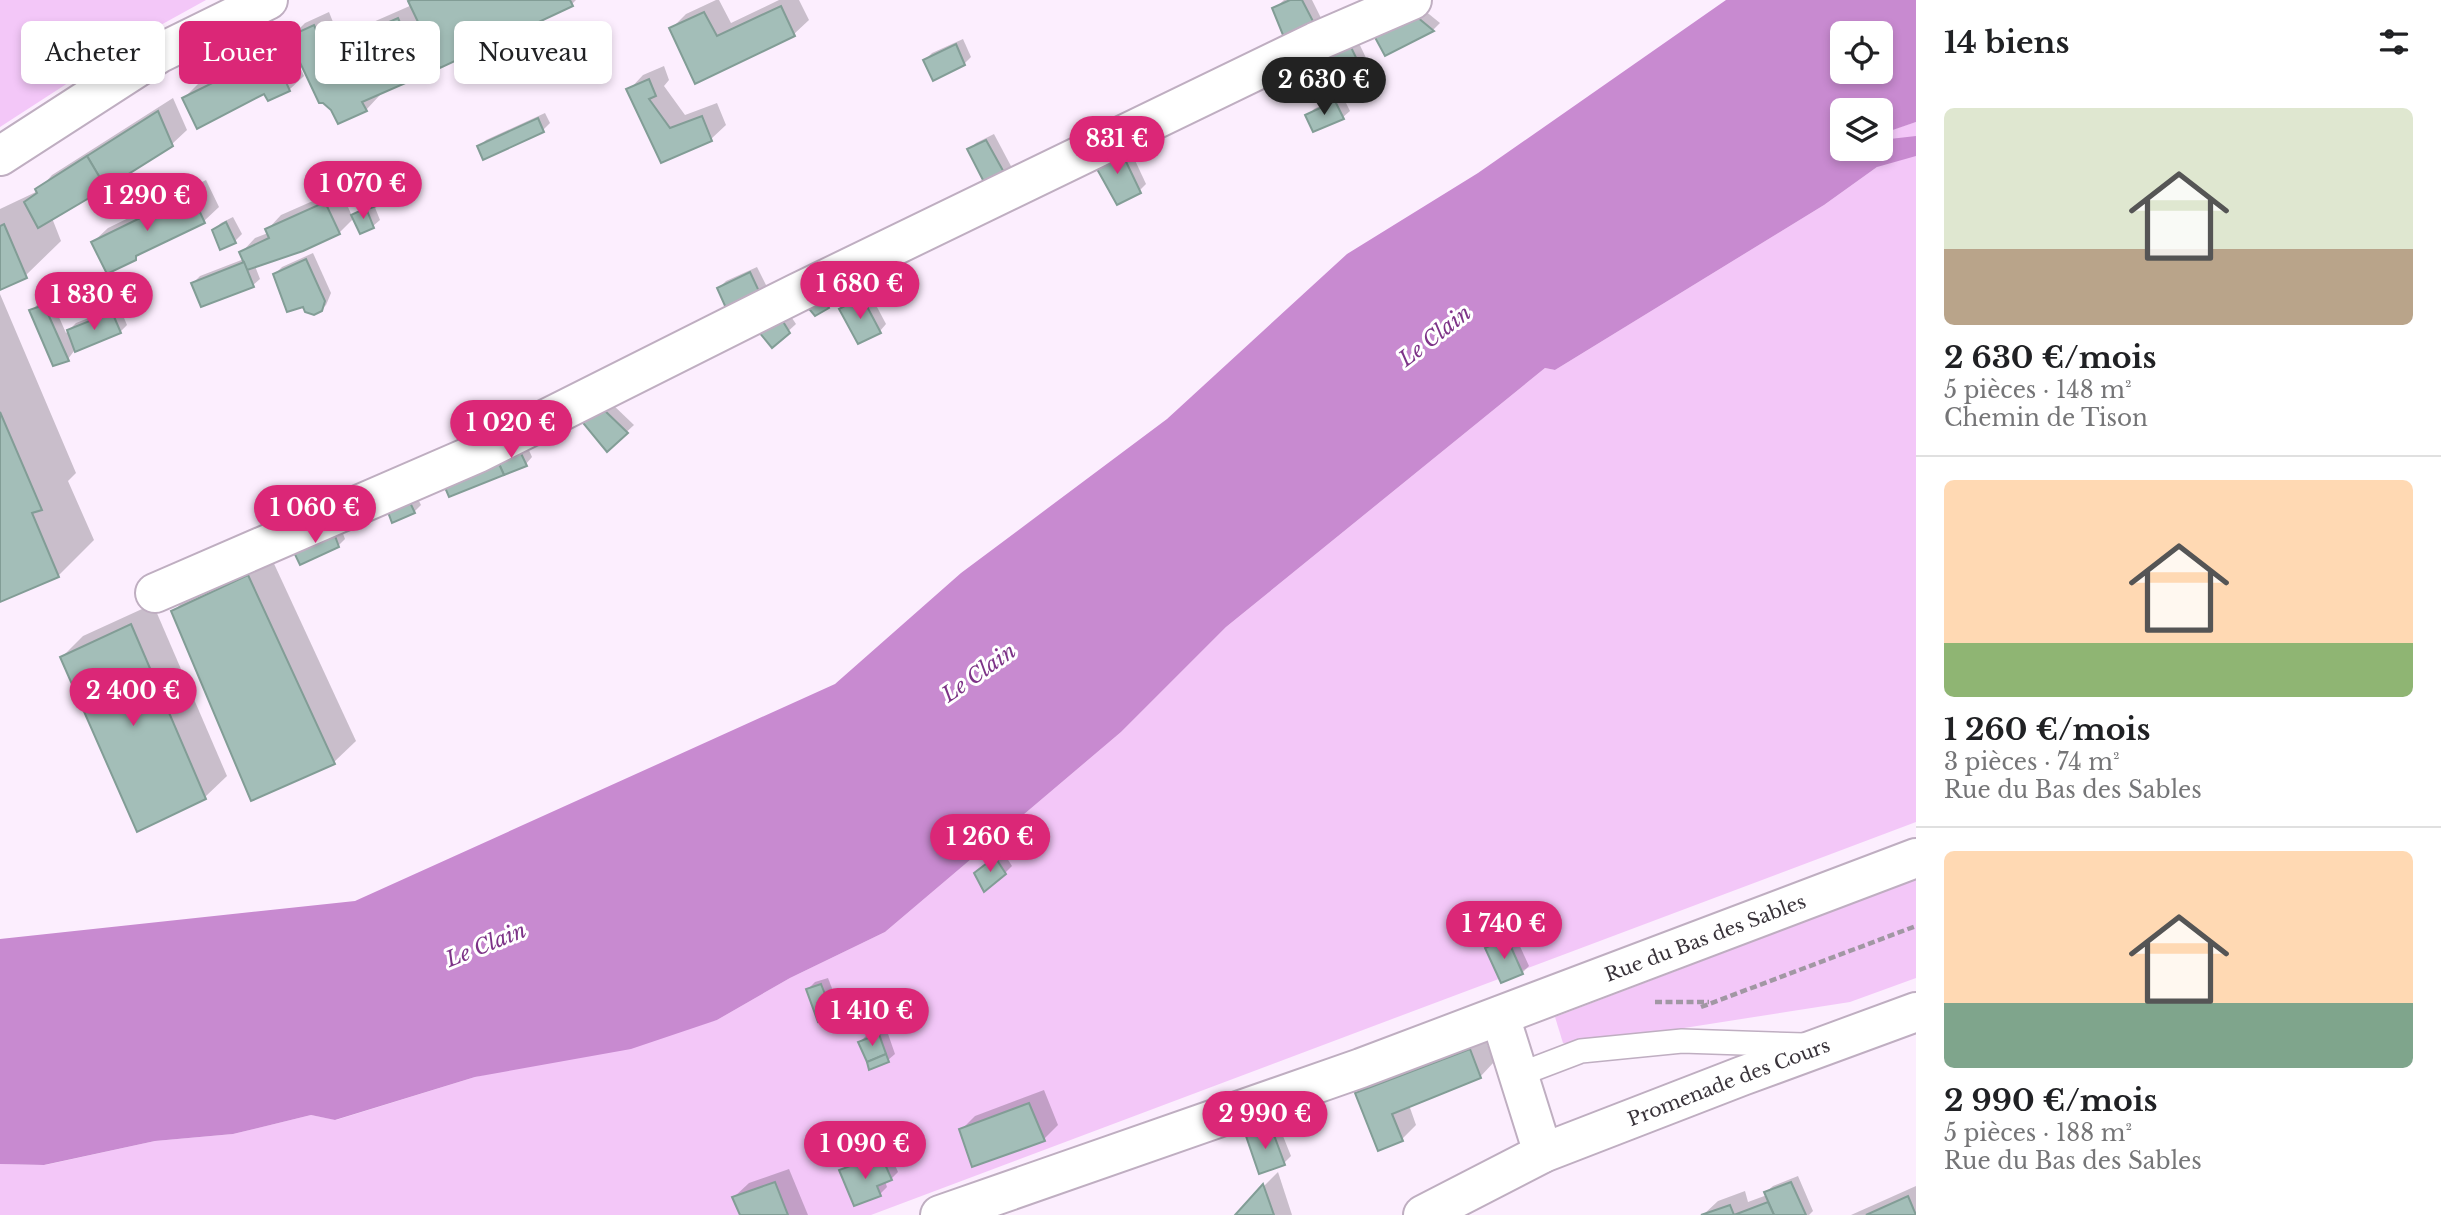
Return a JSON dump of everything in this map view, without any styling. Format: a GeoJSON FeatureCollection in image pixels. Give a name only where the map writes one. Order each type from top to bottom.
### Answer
{"type":"FeatureCollection","features":[{"type":"Feature","properties":{"kind":"street"},"geometry":{"type":"LineString","coordinates":[[0,156],[158,54],[268,0]]}},
{"type":"Feature","properties":{"kind":"street"},"geometry":{"type":"LineString","coordinates":[[155,593],[478,453],[797,293],[1223,86],[1412,0]]}},
{"type":"Feature","properties":{"kind":"street","name":"Rue du Bas des Sables"},"geometry":{"type":"LineString","coordinates":[[940,1215],[1361,1068],[1916,858]]}},
{"type":"Feature","properties":{"kind":"street","name":"Promenade des Cours"},"geometry":{"type":"LineString","coordinates":[[1423,1215],[1543,1153],[1916,1012]]}},
{"type":"Feature","properties":{"kind":"street"},"geometry":{"type":"LineString","coordinates":[[1500,1016],[1543,1153]]}},
{"type":"Feature","properties":{"kind":"lane"},"geometry":{"type":"LineString","coordinates":[[1518,1075],[1581,1051],[1682,1041],[1825,1046]]}},
{"type":"Feature","properties":{"kind":"path"},"geometry":{"type":"LineString","coordinates":[[1693,1010],[1916,926]]}},
{"type":"Feature","properties":{"kind":"shaded area"},"geometry":{"type":"Polygon","coordinates":[[[0,0],[206,0],[165,23],[21,21],[21,84],[66,84],[0,127],[0,0]]]}},
{"type":"Feature","properties":{"kind":"shaded area"},"geometry":{"type":"Polygon","coordinates":[[[1916,122],[1916,822],[871,1215],[0,1215],[0,1164],[45,1165],[155,1141],[233,1134],[311,1115],[336,1120],[475,1077],[717,1020],[790,978],[885,932],[1121,732],[1226,627],[1545,368],[1555,370],[1824,205],[1877,167],[1878,161],[1893,161],[1893,129],[1916,122]]]}},
{"type":"Feature","properties":{"kind":"shaded area"},"geometry":{"type":"Polygon","coordinates":[[[1916,879],[1916,978],[1850,1002],[1582,1044],[1563,1043],[1555,1017],[1916,879]]]}},
{"type":"Feature","properties":{"kind":"water","name":"Le Clain"},"geometry":{"type":"Polygon","coordinates":[[[1726,0],[1916,0],[1916,122],[1893,130],[1893,98],[1830,98],[1830,161],[1893,161],[1893,139],[1916,136],[1916,156],[1877,167],[1824,205],[1555,370],[1545,368],[1226,627],[1121,732],[885,932],[790,978],[717,1020],[631,1049],[475,1077],[335,1120],[311,1115],[233,1134],[155,1141],[44,1165],[0,1164],[0,939],[355,901],[835,684],[961,573],[1167,419],[1347,254],[1478,173],[1726,0]]]}},
{"type":"Feature","properties":{"kind":"building"},"geometry":{"type":"Polygon","coordinates":[[[570,0],[573,6],[541,21],[454,21],[454,61],[440,68],[440,21],[418,21],[408,1],[570,0]]]}},
{"type":"Feature","properties":{"kind":"building"},"geometry":{"type":"Polygon","coordinates":[[[1290,0],[1302,0],[1316,27],[1285,40],[1272,8],[1290,0]]]}},
{"type":"Feature","properties":{"kind":"building"},"geometry":{"type":"Polygon","coordinates":[[[781,6],[795,36],[695,84],[669,28],[704,12],[717,36],[781,6]]]}},
{"type":"Feature","properties":{"kind":"building"},"geometry":{"type":"Polygon","coordinates":[[[1411,12],[1434,31],[1385,56],[1371,30],[1411,12]]]}},
{"type":"Feature","properties":{"kind":"building"},"geometry":{"type":"Polygon","coordinates":[[[314,25],[315,84],[403,84],[362,102],[367,111],[338,124],[331,110],[319,103],[301,65],[301,31],[314,25]]]}},
{"type":"Feature","properties":{"kind":"building"},"geometry":{"type":"Polygon","coordinates":[[[1348,41],[1362,70],[1342,81],[1328,50],[1348,41]]]}},
{"type":"Feature","properties":{"kind":"building"},"geometry":{"type":"Polygon","coordinates":[[[956,44],[965,65],[933,81],[923,60],[956,44]]]}},
{"type":"Feature","properties":{"kind":"building"},"geometry":{"type":"Polygon","coordinates":[[[649,79],[656,96],[649,99],[670,128],[702,116],[712,141],[661,163],[626,89],[649,79]]]}},
{"type":"Feature","properties":{"kind":"building"},"geometry":{"type":"Polygon","coordinates":[[[210,84],[287,84],[290,91],[268,101],[264,94],[197,129],[182,98],[210,84]]]}},
{"type":"Feature","properties":{"kind":"building"},"geometry":{"type":"Polygon","coordinates":[[[1335,101],[1344,119],[1313,132],[1305,115],[1335,101]]]}},
{"type":"Feature","properties":{"kind":"building"},"geometry":{"type":"Polygon","coordinates":[[[158,111],[173,146],[106,188],[87,156],[158,111]]]}},
{"type":"Feature","properties":{"kind":"building"},"geometry":{"type":"Polygon","coordinates":[[[538,118],[544,132],[483,160],[477,146],[538,118]]]}},
{"type":"Feature","properties":{"kind":"building"},"geometry":{"type":"Polygon","coordinates":[[[986,140],[1006,176],[985,184],[967,149],[986,140]]]}},
{"type":"Feature","properties":{"kind":"building"},"geometry":{"type":"Polygon","coordinates":[[[1120,149],[1141,193],[1117,205],[1092,160],[1120,149]]]}},
{"type":"Feature","properties":{"kind":"building"},"geometry":{"type":"Polygon","coordinates":[[[87,156],[106,188],[38,228],[24,202],[37,193],[35,189],[87,156]]]}},
{"type":"Feature","properties":{"kind":"building"},"geometry":{"type":"Polygon","coordinates":[[[377,185],[385,203],[371,208],[364,191],[377,185]]]}},
{"type":"Feature","properties":{"kind":"building"},"geometry":{"type":"Polygon","coordinates":[[[191,193],[205,223],[136,256],[136,260],[107,274],[91,242],[191,193]]]}},
{"type":"Feature","properties":{"kind":"building"},"geometry":{"type":"Polygon","coordinates":[[[325,202],[340,234],[303,251],[247,270],[239,252],[269,238],[265,229],[325,202]]]}},
{"type":"Feature","properties":{"kind":"building"},"geometry":{"type":"Polygon","coordinates":[[[366,208],[374,228],[360,234],[351,215],[366,208]]]}},
{"type":"Feature","properties":{"kind":"building"},"geometry":{"type":"Polygon","coordinates":[[[226,222],[236,243],[220,250],[212,230],[226,222]]]}},
{"type":"Feature","properties":{"kind":"building"},"geometry":{"type":"Polygon","coordinates":[[[4,224],[27,278],[0,290],[0,226],[4,224]]]}},
{"type":"Feature","properties":{"kind":"building"},"geometry":{"type":"Polygon","coordinates":[[[306,259],[325,301],[322,311],[314,315],[305,312],[303,307],[287,312],[273,274],[306,259]]]}},
{"type":"Feature","properties":{"kind":"building"},"geometry":{"type":"Polygon","coordinates":[[[244,262],[254,287],[201,307],[191,283],[244,262]]]}},
{"type":"Feature","properties":{"kind":"building"},"geometry":{"type":"Polygon","coordinates":[[[750,272],[764,302],[730,317],[717,288],[750,272]]]}},
{"type":"Feature","properties":{"kind":"building"},"geometry":{"type":"Polygon","coordinates":[[[821,294],[829,308],[815,316],[805,304],[821,294]]]}},
{"type":"Feature","properties":{"kind":"building"},"geometry":{"type":"Polygon","coordinates":[[[862,297],[881,333],[858,344],[839,309],[862,297]]]}},
{"type":"Feature","properties":{"kind":"building"},"geometry":{"type":"Polygon","coordinates":[[[44,305],[69,361],[53,366],[29,310],[44,305]]]}},
{"type":"Feature","properties":{"kind":"building"},"geometry":{"type":"Polygon","coordinates":[[[112,312],[121,333],[75,352],[67,330],[112,312]]]}},
{"type":"Feature","properties":{"kind":"building"},"geometry":{"type":"Polygon","coordinates":[[[779,315],[790,333],[772,348],[754,326],[779,315]]]}},
{"type":"Feature","properties":{"kind":"building"},"geometry":{"type":"Polygon","coordinates":[[[602,408],[628,433],[607,452],[579,418],[602,408]]]}},
{"type":"Feature","properties":{"kind":"building"},"geometry":{"type":"Polygon","coordinates":[[[0,412],[42,510],[32,513],[59,577],[0,602],[0,412]]]}},
{"type":"Feature","properties":{"kind":"building"},"geometry":{"type":"Polygon","coordinates":[[[517,445],[527,466],[504,475],[495,455],[517,445]]]}},
{"type":"Feature","properties":{"kind":"building"},"geometry":{"type":"Polygon","coordinates":[[[495,455],[504,475],[449,497],[441,478],[495,455]]]}},
{"type":"Feature","properties":{"kind":"building"},"geometry":{"type":"Polygon","coordinates":[[[406,494],[415,513],[392,523],[385,504],[406,494]]]}},
{"type":"Feature","properties":{"kind":"building"},"geometry":{"type":"Polygon","coordinates":[[[331,525],[339,547],[300,565],[290,544],[331,525]]]}},
{"type":"Feature","properties":{"kind":"building"},"geometry":{"type":"Polygon","coordinates":[[[248,575],[335,764],[251,801],[171,611],[248,575]]]}},
{"type":"Feature","properties":{"kind":"building"},"geometry":{"type":"Polygon","coordinates":[[[131,624],[206,799],[137,832],[60,657],[131,624]]]}},
{"type":"Feature","properties":{"kind":"building"},"geometry":{"type":"Polygon","coordinates":[[[995,857],[1006,874],[984,892],[974,873],[995,857]]]}},
{"type":"Feature","properties":{"kind":"building"},"geometry":{"type":"Polygon","coordinates":[[[1507,938],[1523,974],[1501,983],[1485,948],[1507,938]]]}},
{"type":"Feature","properties":{"kind":"building"},"geometry":{"type":"Polygon","coordinates":[[[821,984],[834,1017],[818,1022],[806,989],[821,984]]]}},
{"type":"Feature","properties":{"kind":"building"},"geometry":{"type":"Polygon","coordinates":[[[879,1034],[886,1054],[867,1062],[858,1042],[879,1034]]]}},
{"type":"Feature","properties":{"kind":"building"},"geometry":{"type":"Polygon","coordinates":[[[1470,1049],[1481,1078],[1392,1114],[1403,1141],[1378,1151],[1355,1093],[1470,1049]]]}},
{"type":"Feature","properties":{"kind":"building"},"geometry":{"type":"Polygon","coordinates":[[[886,1054],[889,1062],[869,1070],[867,1062],[886,1054]]]}},
{"type":"Feature","properties":{"kind":"building"},"geometry":{"type":"Polygon","coordinates":[[[1029,1103],[1045,1141],[972,1167],[959,1129],[1029,1103]]]}},
{"type":"Feature","properties":{"kind":"building"},"geometry":{"type":"Polygon","coordinates":[[[1271,1127],[1285,1165],[1259,1174],[1246,1136],[1271,1127]]]}},
{"type":"Feature","properties":{"kind":"building"},"geometry":{"type":"Polygon","coordinates":[[[867,1160],[869,1167],[884,1162],[892,1180],[877,1186],[881,1196],[854,1206],[839,1170],[867,1160]]]}},
{"type":"Feature","properties":{"kind":"building"},"geometry":{"type":"Polygon","coordinates":[[[775,1182],[788,1215],[740,1215],[732,1197],[775,1182]]]}},
{"type":"Feature","properties":{"kind":"building"},"geometry":{"type":"Polygon","coordinates":[[[1791,1182],[1806,1215],[1774,1215],[1764,1192],[1791,1182]]]}},
{"type":"Feature","properties":{"kind":"building"},"geometry":{"type":"Polygon","coordinates":[[[1263,1184],[1274,1215],[1235,1215],[1263,1184]]]}},
{"type":"Feature","properties":{"kind":"building"},"geometry":{"type":"Polygon","coordinates":[[[1908,1196],[1916,1215],[1866,1215],[1908,1196]]]}},
{"type":"Feature","properties":{"kind":"building"},"geometry":{"type":"Polygon","coordinates":[[[1768,1202],[1774,1215],[1734,1215],[1768,1202]]]}},
{"type":"Feature","properties":{"kind":"building"},"geometry":{"type":"Polygon","coordinates":[[[1730,1205],[1734,1215],[1701,1215],[1730,1205]]]}}]}
